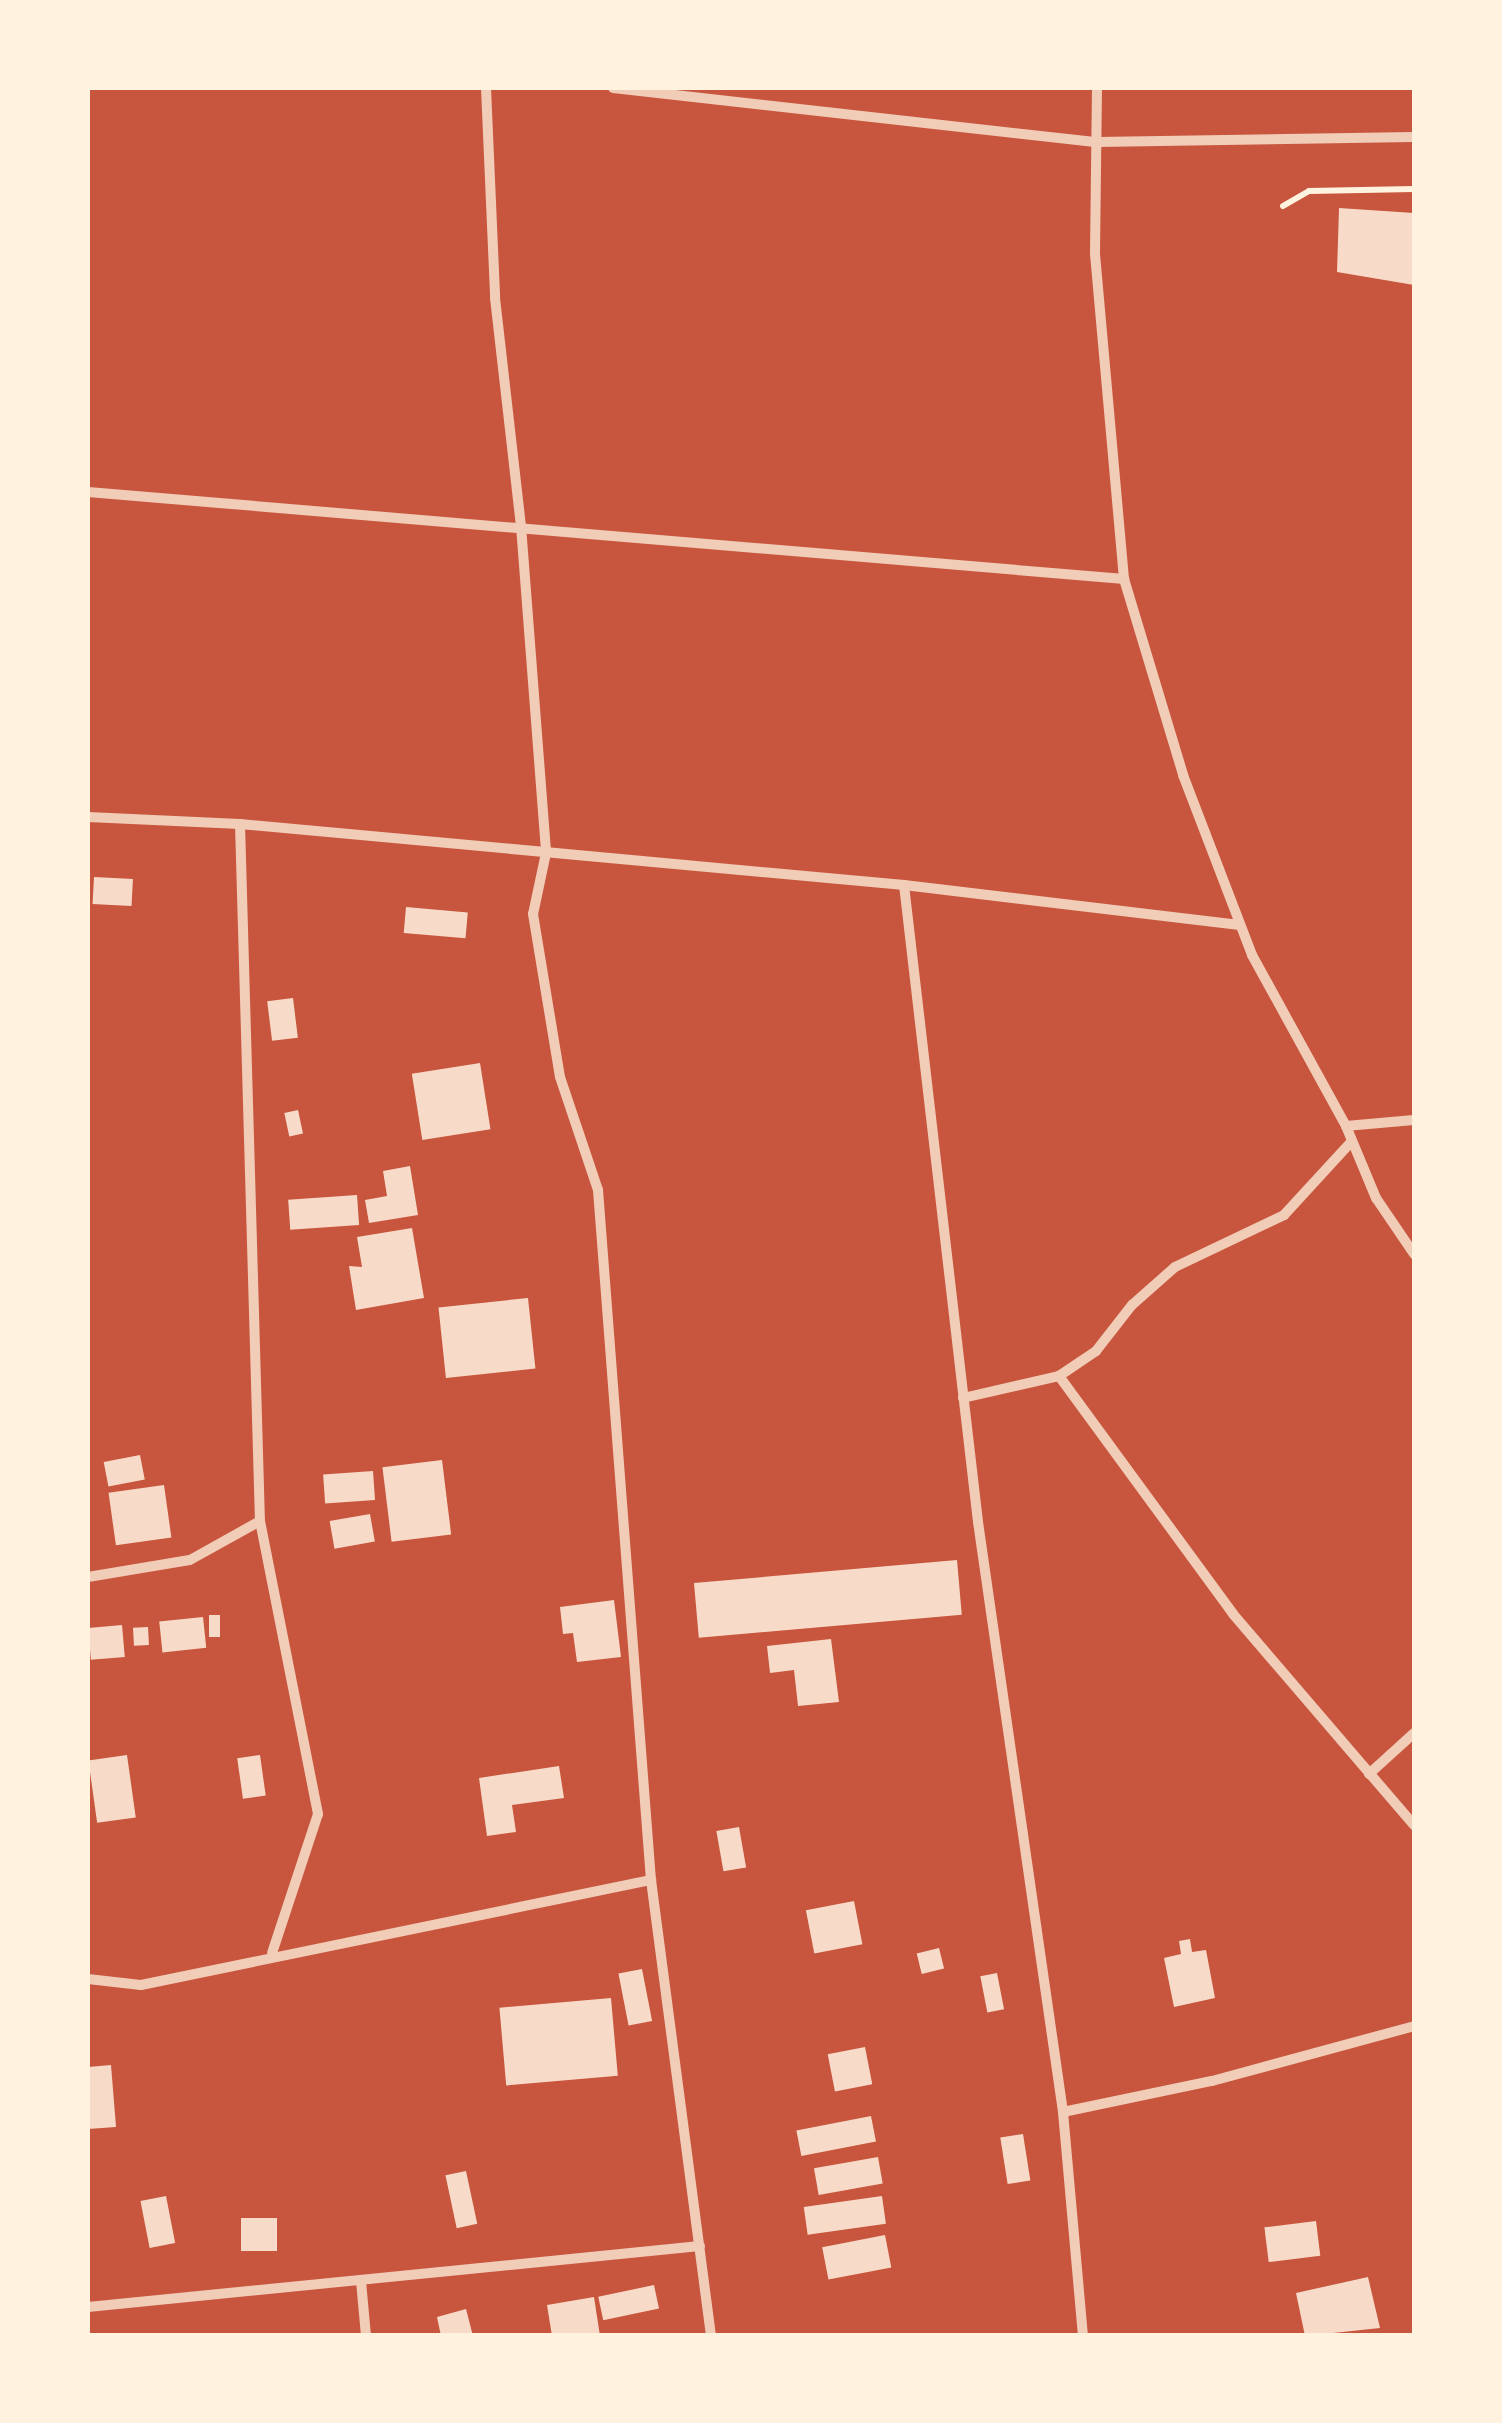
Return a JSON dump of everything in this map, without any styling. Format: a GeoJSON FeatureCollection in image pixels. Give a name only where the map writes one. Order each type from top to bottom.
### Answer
{"type":"FeatureCollection","features":[{"type":"Feature","properties":{"kind":"street"},"geometry":{"type":"LineString","coordinates":[[486,88],[495,298],[521,526],[546,853],[533,914],[560,1077],[598,1190],[651,1880],[710,2336]]}},
{"type":"Feature","properties":{"kind":"street"},"geometry":{"type":"LineString","coordinates":[[613,88],[1097,142],[1414,138]]}},
{"type":"Feature","properties":{"kind":"street"},"geometry":{"type":"LineString","coordinates":[[1098,88],[1096,254],[1124,579],[1183,776],[1240,925],[1301,1056],[1346,1126],[1376,1198],[1414,1254]]}},
{"type":"Feature","properties":{"kind":"street"},"geometry":{"type":"LineString","coordinates":[[88,492],[1124,579]]}},
{"type":"Feature","properties":{"kind":"street"},"geometry":{"type":"LineString","coordinates":[[91,818],[240,824],[904,885],[1240,925]]}},
{"type":"Feature","properties":{"kind":"street"},"geometry":{"type":"LineString","coordinates":[[240,824],[260,1521],[318,1814],[272,1953]]}},
{"type":"Feature","properties":{"kind":"street"},"geometry":{"type":"LineString","coordinates":[[904,885],[962,1398],[1063,2112],[1084,2336]]}},
{"type":"Feature","properties":{"kind":"street"},"geometry":{"type":"LineString","coordinates":[[1346,1126],[1414,1120]]}},
{"type":"Feature","properties":{"kind":"street"},"geometry":{"type":"LineString","coordinates":[[962,1398],[1059,1376],[1096,1351],[1175,1267],[1284,1214],[1352,1141]]}},
{"type":"Feature","properties":{"kind":"street"},"geometry":{"type":"LineString","coordinates":[[1059,1376],[1234,1614],[1414,1825]]}},
{"type":"Feature","properties":{"kind":"street"},"geometry":{"type":"LineString","coordinates":[[88,1578],[190,1560],[260,1521]]}},
{"type":"Feature","properties":{"kind":"street"},"geometry":{"type":"LineString","coordinates":[[1369,1774],[1414,1733]]}},
{"type":"Feature","properties":{"kind":"street"},"geometry":{"type":"LineString","coordinates":[[88,1979],[142,1985],[272,1953],[651,1880]]}},
{"type":"Feature","properties":{"kind":"street"},"geometry":{"type":"LineString","coordinates":[[1063,2112],[1212,2081],[1414,2026]]}},
{"type":"Feature","properties":{"kind":"street"},"geometry":{"type":"LineString","coordinates":[[88,2306],[700,2246]]}},
{"type":"Feature","properties":{"kind":"street"},"geometry":{"type":"LineString","coordinates":[[360,2282],[366,2336]]}},
{"type":"Feature","properties":{"kind":"path"},"geometry":{"type":"LineString","coordinates":[[1282,206],[1309,191],[1414,189]]}},
{"type":"Feature","properties":{"kind":"building"},"geometry":{"type":"Polygon","coordinates":[[[1339,208],[1414,213],[1414,285],[1337,272],[1339,208]]]}},
{"type":"Feature","properties":{"kind":"building"},"geometry":{"type":"Polygon","coordinates":[[[94,877],[133,879],[132,906],[93,904],[94,877]]]}},
{"type":"Feature","properties":{"kind":"building"},"geometry":{"type":"Polygon","coordinates":[[[406,907],[468,912],[465,938],[404,933],[406,907]]]}},
{"type":"Feature","properties":{"kind":"building"},"geometry":{"type":"Polygon","coordinates":[[[293,998],[298,1038],[272,1041],[267,1001],[293,998]]]}},
{"type":"Feature","properties":{"kind":"building"},"geometry":{"type":"Polygon","coordinates":[[[480,1063],[490,1129],[422,1140],[412,1074],[480,1063]]]}},
{"type":"Feature","properties":{"kind":"building"},"geometry":{"type":"Polygon","coordinates":[[[298,1110],[303,1133],[289,1136],[284,1113],[298,1110]]]}},
{"type":"Feature","properties":{"kind":"building"},"geometry":{"type":"Polygon","coordinates":[[[410,1166],[418,1215],[369,1223],[365,1200],[387,1196],[383,1171],[410,1166]]]}},
{"type":"Feature","properties":{"kind":"building"},"geometry":{"type":"Polygon","coordinates":[[[357,1195],[359,1225],[290,1230],[288,1200],[357,1195]]]}},
{"type":"Feature","properties":{"kind":"building"},"geometry":{"type":"Polygon","coordinates":[[[412,1228],[424,1298],[356,1310],[349,1266],[362,1267],[357,1237],[412,1228]]]}},
{"type":"Feature","properties":{"kind":"building"},"geometry":{"type":"Polygon","coordinates":[[[528,1298],[535,1369],[446,1378],[438,1307],[528,1298]]]}},
{"type":"Feature","properties":{"kind":"building"},"geometry":{"type":"Polygon","coordinates":[[[140,1455],[145,1480],[108,1487],[104,1462],[140,1455]]]}},
{"type":"Feature","properties":{"kind":"building"},"geometry":{"type":"Polygon","coordinates":[[[442,1460],[451,1534],[392,1542],[382,1467],[442,1460]]]}},
{"type":"Feature","properties":{"kind":"building"},"geometry":{"type":"Polygon","coordinates":[[[373,1471],[375,1500],[325,1503],[323,1474],[373,1471]]]}},
{"type":"Feature","properties":{"kind":"building"},"geometry":{"type":"Polygon","coordinates":[[[164,1485],[171,1537],[116,1545],[109,1493],[164,1485]]]}},
{"type":"Feature","properties":{"kind":"building"},"geometry":{"type":"Polygon","coordinates":[[[370,1514],[375,1542],[334,1549],[330,1521],[370,1514]]]}},
{"type":"Feature","properties":{"kind":"building"},"geometry":{"type":"Polygon","coordinates":[[[957,1560],[962,1615],[699,1638],[694,1583],[957,1560]]]}},
{"type":"Feature","properties":{"kind":"building"},"geometry":{"type":"Polygon","coordinates":[[[614,1600],[621,1657],[577,1662],[573,1633],[563,1634],[560,1607],[614,1600]]]}},
{"type":"Feature","properties":{"kind":"building"},"geometry":{"type":"Polygon","coordinates":[[[209,1615],[220,1615],[220,1637],[209,1637],[209,1615]]]}},
{"type":"Feature","properties":{"kind":"building"},"geometry":{"type":"Polygon","coordinates":[[[203,1617],[206,1648],[162,1652],[159,1622],[203,1617]]]}},
{"type":"Feature","properties":{"kind":"building"},"geometry":{"type":"Polygon","coordinates":[[[122,1625],[125,1657],[91,1660],[88,1628],[122,1625]]]}},
{"type":"Feature","properties":{"kind":"building"},"geometry":{"type":"Polygon","coordinates":[[[148,1627],[149,1645],[134,1646],[133,1628],[148,1627]]]}},
{"type":"Feature","properties":{"kind":"building"},"geometry":{"type":"Polygon","coordinates":[[[831,1639],[839,1702],[798,1706],[794,1670],[770,1673],[767,1646],[831,1639]]]}},
{"type":"Feature","properties":{"kind":"building"},"geometry":{"type":"Polygon","coordinates":[[[127,1755],[136,1817],[97,1823],[88,1760],[127,1755]]]}},
{"type":"Feature","properties":{"kind":"building"},"geometry":{"type":"Polygon","coordinates":[[[260,1755],[266,1796],[243,1799],[237,1758],[260,1755]]]}},
{"type":"Feature","properties":{"kind":"building"},"geometry":{"type":"Polygon","coordinates":[[[559,1766],[564,1798],[512,1805],[516,1832],[487,1836],[479,1778],[559,1766]]]}},
{"type":"Feature","properties":{"kind":"building"},"geometry":{"type":"Polygon","coordinates":[[[739,1827],[746,1867],[723,1871],[716,1831],[739,1827]]]}},
{"type":"Feature","properties":{"kind":"building"},"geometry":{"type":"Polygon","coordinates":[[[854,1901],[862,1944],[814,1954],[806,1910],[854,1901]]]}},
{"type":"Feature","properties":{"kind":"building"},"geometry":{"type":"Polygon","coordinates":[[[1190,1939],[1192,1952],[1206,1950],[1215,1998],[1174,2007],[1164,1958],[1181,1954],[1179,1941],[1190,1939]]]}},
{"type":"Feature","properties":{"kind":"building"},"geometry":{"type":"Polygon","coordinates":[[[939,1948],[944,1968],[922,1974],[917,1954],[939,1948]]]}},
{"type":"Feature","properties":{"kind":"building"},"geometry":{"type":"Polygon","coordinates":[[[642,1969],[652,2021],[629,2026],[618,1974],[642,1969]]]}},
{"type":"Feature","properties":{"kind":"building"},"geometry":{"type":"Polygon","coordinates":[[[997,1973],[1004,2009],[987,2013],[980,1976],[997,1973]]]}},
{"type":"Feature","properties":{"kind":"building"},"geometry":{"type":"Polygon","coordinates":[[[611,1998],[618,2076],[506,2085],[499,2008],[611,1998]]]}},
{"type":"Feature","properties":{"kind":"building"},"geometry":{"type":"Polygon","coordinates":[[[865,2047],[872,2084],[835,2092],[828,2054],[865,2047]]]}},
{"type":"Feature","properties":{"kind":"building"},"geometry":{"type":"Polygon","coordinates":[[[111,2065],[116,2127],[88,2129],[88,2067],[111,2065]]]}},
{"type":"Feature","properties":{"kind":"building"},"geometry":{"type":"Polygon","coordinates":[[[871,2116],[876,2142],[801,2156],[796,2131],[871,2116]]]}},
{"type":"Feature","properties":{"kind":"building"},"geometry":{"type":"Polygon","coordinates":[[[1023,2134],[1030,2180],[1008,2184],[1000,2138],[1023,2134]]]}},
{"type":"Feature","properties":{"kind":"building"},"geometry":{"type":"Polygon","coordinates":[[[878,2157],[883,2184],[819,2195],[814,2168],[878,2157]]]}},
{"type":"Feature","properties":{"kind":"building"},"geometry":{"type":"Polygon","coordinates":[[[466,2171],[477,2224],[457,2228],[445,2175],[466,2171]]]}},
{"type":"Feature","properties":{"kind":"building"},"geometry":{"type":"Polygon","coordinates":[[[166,2196],[175,2243],[150,2248],[140,2201],[166,2196]]]}},
{"type":"Feature","properties":{"kind":"building"},"geometry":{"type":"Polygon","coordinates":[[[882,2196],[886,2224],[808,2235],[804,2207],[882,2196]]]}},
{"type":"Feature","properties":{"kind":"building"},"geometry":{"type":"Polygon","coordinates":[[[241,2218],[277,2218],[277,2251],[241,2251],[241,2218]]]}},
{"type":"Feature","properties":{"kind":"building"},"geometry":{"type":"Polygon","coordinates":[[[1316,2221],[1320,2256],[1269,2262],[1264,2227],[1316,2221]]]}},
{"type":"Feature","properties":{"kind":"building"},"geometry":{"type":"Polygon","coordinates":[[[885,2235],[891,2267],[828,2280],[822,2247],[885,2235]]]}},
{"type":"Feature","properties":{"kind":"building"},"geometry":{"type":"Polygon","coordinates":[[[1368,2277],[1380,2328],[1305,2336],[1296,2293],[1368,2277]]]}},
{"type":"Feature","properties":{"kind":"building"},"geometry":{"type":"Polygon","coordinates":[[[654,2285],[659,2308],[603,2320],[598,2297],[654,2285]]]}},
{"type":"Feature","properties":{"kind":"building"},"geometry":{"type":"Polygon","coordinates":[[[594,2297],[600,2336],[552,2336],[547,2305],[594,2297]]]}},
{"type":"Feature","properties":{"kind":"building"},"geometry":{"type":"Polygon","coordinates":[[[466,2309],[473,2336],[441,2336],[437,2317],[466,2309]]]}}]}
